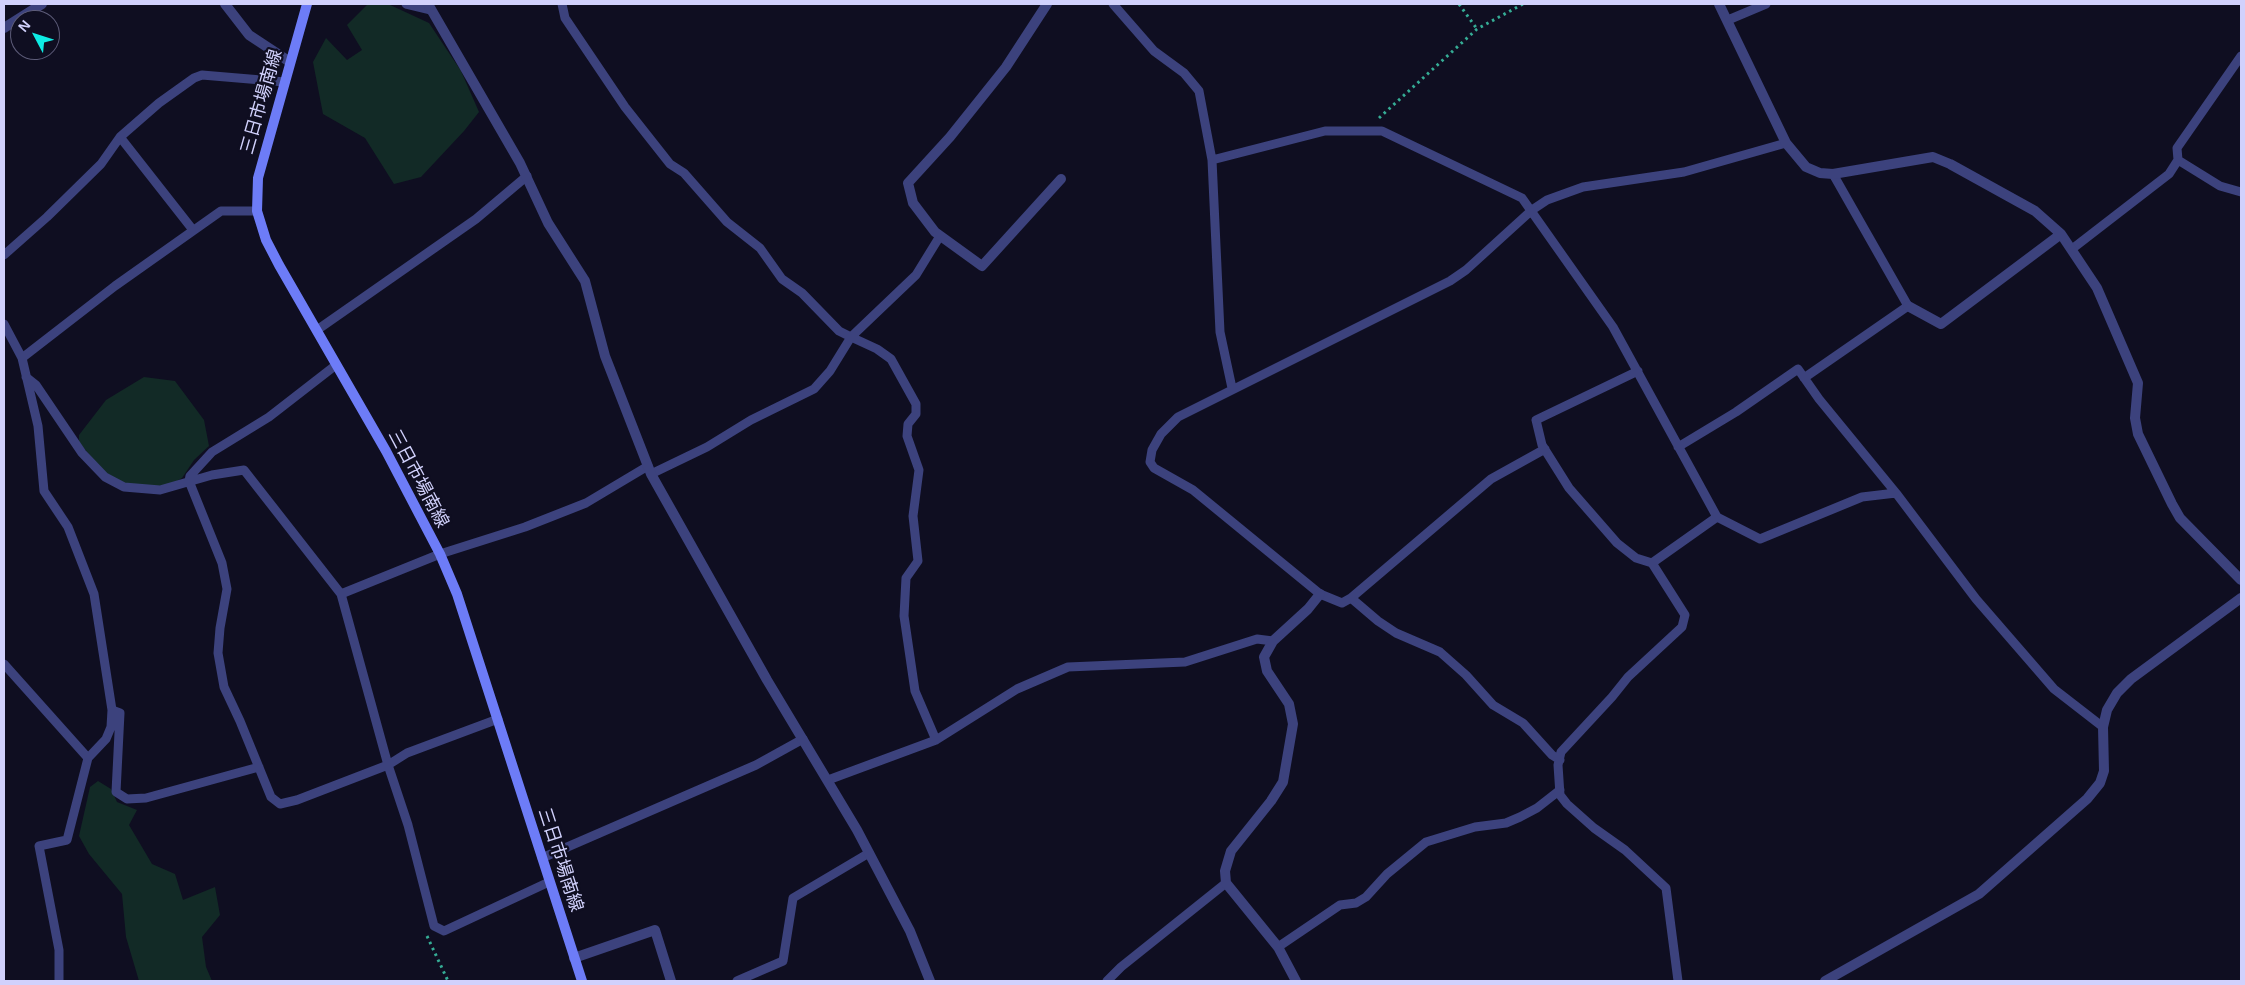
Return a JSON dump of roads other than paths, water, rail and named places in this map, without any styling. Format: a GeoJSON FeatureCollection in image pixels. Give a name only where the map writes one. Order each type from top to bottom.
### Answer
{"type":"FeatureCollection","features":[{"type":"Feature","properties":{"kind":"main road","name":"三日市場南線"},"geometry":{"type":"LineString","coordinates":[[307,4],[258,178],[257,211],[266,240],[386,451],[440,554],[457,594],[582,981]]}},
{"type":"Feature","properties":{"kind":"street"},"geometry":{"type":"LineString","coordinates":[[4,28],[42,4]]}},
{"type":"Feature","properties":{"kind":"street"},"geometry":{"type":"LineString","coordinates":[[225,4],[249,36],[290,62]]}},
{"type":"Feature","properties":{"kind":"street"},"geometry":{"type":"LineString","coordinates":[[1047,4],[1006,67],[950,137],[908,183],[913,203],[935,232],[982,266],[1061,179]]}},
{"type":"Feature","properties":{"kind":"street"},"geometry":{"type":"LineString","coordinates":[[1719,4],[1786,143],[1806,167],[1820,173],[1833,174],[1933,157],[1950,164],[2034,211],[2061,234],[2097,288],[2138,383],[2135,418],[2138,434],[2172,504],[2180,518],[2241,580]]}},
{"type":"Feature","properties":{"kind":"street"},"geometry":{"type":"LineString","coordinates":[[430,7],[527,176],[548,223],[585,281],[605,356],[650,470],[767,680],[828,780],[869,853],[910,931],[930,981]]}},
{"type":"Feature","properties":{"kind":"street"},"geometry":{"type":"LineString","coordinates":[[1908,306],[1941,324],[2061,234]]}},
{"type":"Feature","properties":{"kind":"street"},"geometry":{"type":"LineString","coordinates":[[1296,981],[1278,947],[1226,883],[1225,871],[1231,851],[1271,801],[1283,782],[1293,724],[1289,704],[1267,671],[1264,657],[1273,641],[1308,609],[1320,594]]}},
{"type":"Feature","properties":{"kind":"street"},"geometry":{"type":"LineString","coordinates":[[1825,981],[1979,894],[2087,799],[2100,783],[2104,771],[2103,727],[2107,710],[2117,694],[2131,679],[2241,598]]}},
{"type":"Feature","properties":{"kind":"street"},"geometry":{"type":"LineString","coordinates":[[574,958],[655,930],[672,981]]}},
{"type":"Feature","properties":{"kind":"lane"},"geometry":{"type":"LineString","coordinates":[[406,4],[430,7]]}},
{"type":"Feature","properties":{"kind":"lane"},"geometry":{"type":"LineString","coordinates":[[562,4],[565,18],[625,107],[670,164],[684,173],[727,222],[760,248],[782,279],[802,293],[838,331],[877,349],[891,359],[916,404],[916,414],[908,424],[907,436],[918,470],[913,516],[918,561],[906,578],[904,616],[915,691],[936,740]]}},
{"type":"Feature","properties":{"kind":"lane"},"geometry":{"type":"LineString","coordinates":[[1113,4],[1154,51],[1184,73],[1199,91],[1212,160],[1220,332],[1232,388]]}},
{"type":"Feature","properties":{"kind":"lane"},"geometry":{"type":"LineString","coordinates":[[1728,20],[1766,4]]}},
{"type":"Feature","properties":{"kind":"lane"},"geometry":{"type":"LineString","coordinates":[[2072,249],[2169,174],[2178,160],[2177,148],[2241,56]]}},
{"type":"Feature","properties":{"kind":"lane"},"geometry":{"type":"LineString","coordinates":[[4,255],[47,217],[94,170],[120,137],[159,103],[194,78],[202,75],[285,82]]}},
{"type":"Feature","properties":{"kind":"lane"},"geometry":{"type":"LineString","coordinates":[[1212,160],[1325,131],[1382,131],[1522,198],[1613,327],[1717,517],[1760,539],[1862,497],[1896,492]]}},
{"type":"Feature","properties":{"kind":"lane"},"geometry":{"type":"LineString","coordinates":[[120,137],[193,230]]}},
{"type":"Feature","properties":{"kind":"lane"},"geometry":{"type":"LineString","coordinates":[[1545,449],[1491,480],[1351,598],[1342,603],[1320,594],[1193,490],[1154,468],[1150,462],[1152,450],[1161,434],[1178,417],[1232,388],[1450,281],[1466,270],[1532,210],[1547,200],[1583,187],[1684,172],[1786,143]]}},
{"type":"Feature","properties":{"kind":"lane"},"geometry":{"type":"LineString","coordinates":[[2178,160],[2220,186],[2241,192]]}},
{"type":"Feature","properties":{"kind":"lane"},"geometry":{"type":"LineString","coordinates":[[1804,378],[1908,306],[1833,174]]}},
{"type":"Feature","properties":{"kind":"lane"},"geometry":{"type":"LineString","coordinates":[[317,330],[476,219],[527,176]]}},
{"type":"Feature","properties":{"kind":"lane"},"geometry":{"type":"LineString","coordinates":[[22,358],[114,286],[221,211],[257,211]]}},
{"type":"Feature","properties":{"kind":"lane"},"geometry":{"type":"LineString","coordinates":[[340,594],[440,554],[526,527],[586,503],[650,470],[707,448],[751,420],[814,389],[830,372],[851,337],[916,275],[940,236]]}},
{"type":"Feature","properties":{"kind":"lane"},"geometry":{"type":"LineString","coordinates":[[4,324],[22,358],[38,426],[44,491],[68,527],[84,563],[94,594],[112,710],[111,727],[106,738],[88,758],[67,840],[39,846],[59,950],[59,981]]}},
{"type":"Feature","properties":{"kind":"lane"},"geometry":{"type":"LineString","coordinates":[[336,365],[269,417],[212,452],[190,476],[189,482],[222,563],[227,589],[220,628],[218,653],[224,687],[271,797],[280,804],[297,800],[388,765],[407,753],[498,719]]}},
{"type":"Feature","properties":{"kind":"lane"},"geometry":{"type":"LineString","coordinates":[[1678,447],[1736,412],[1798,369],[1896,492],[1976,599],[2054,689],[2103,727]]}},
{"type":"Feature","properties":{"kind":"lane"},"geometry":{"type":"LineString","coordinates":[[1638,371],[1536,420],[1545,449],[1569,488],[1617,543],[1636,558],[1652,563],[1684,615],[1682,627],[1628,677],[1612,698],[1562,752],[1560,760],[1560,795],[1567,804],[1594,828],[1625,850],[1666,888],[1678,981]]}},
{"type":"Feature","properties":{"kind":"lane"},"geometry":{"type":"LineString","coordinates":[[26,377],[36,386],[82,453],[104,478],[124,487],[138,490],[160,490],[244,470],[340,594],[388,765],[408,825],[434,926],[444,931],[549,882]]}},
{"type":"Feature","properties":{"kind":"lane"},"geometry":{"type":"LineString","coordinates":[[1652,563],[1717,517]]}},
{"type":"Feature","properties":{"kind":"lane"},"geometry":{"type":"LineString","coordinates":[[1351,598],[1378,621],[1396,633],[1440,652],[1466,675],[1493,705],[1523,723],[1552,755],[1560,760]]}},
{"type":"Feature","properties":{"kind":"lane"},"geometry":{"type":"LineString","coordinates":[[828,780],[936,740],[1017,689],[1068,667],[1185,662],[1257,639],[1273,641]]}},
{"type":"Feature","properties":{"kind":"lane"},"geometry":{"type":"LineString","coordinates":[[4,664],[88,758]]}},
{"type":"Feature","properties":{"kind":"lane"},"geometry":{"type":"LineString","coordinates":[[112,710],[120,714],[116,792],[127,799],[146,798],[258,767]]}},
{"type":"Feature","properties":{"kind":"lane"},"geometry":{"type":"LineString","coordinates":[[542,858],[756,765],[803,739]]}},
{"type":"Feature","properties":{"kind":"lane"},"geometry":{"type":"LineString","coordinates":[[1278,947],[1340,905],[1356,902],[1366,896],[1387,874],[1426,842],[1475,827],[1513,820],[1537,808],[1560,790]]}},
{"type":"Feature","properties":{"kind":"lane"},"geometry":{"type":"LineString","coordinates":[[737,981],[783,961],[793,898],[869,853]]}},
{"type":"Feature","properties":{"kind":"lane"},"geometry":{"type":"LineString","coordinates":[[1107,981],[1121,967],[1226,883]]}}]}
